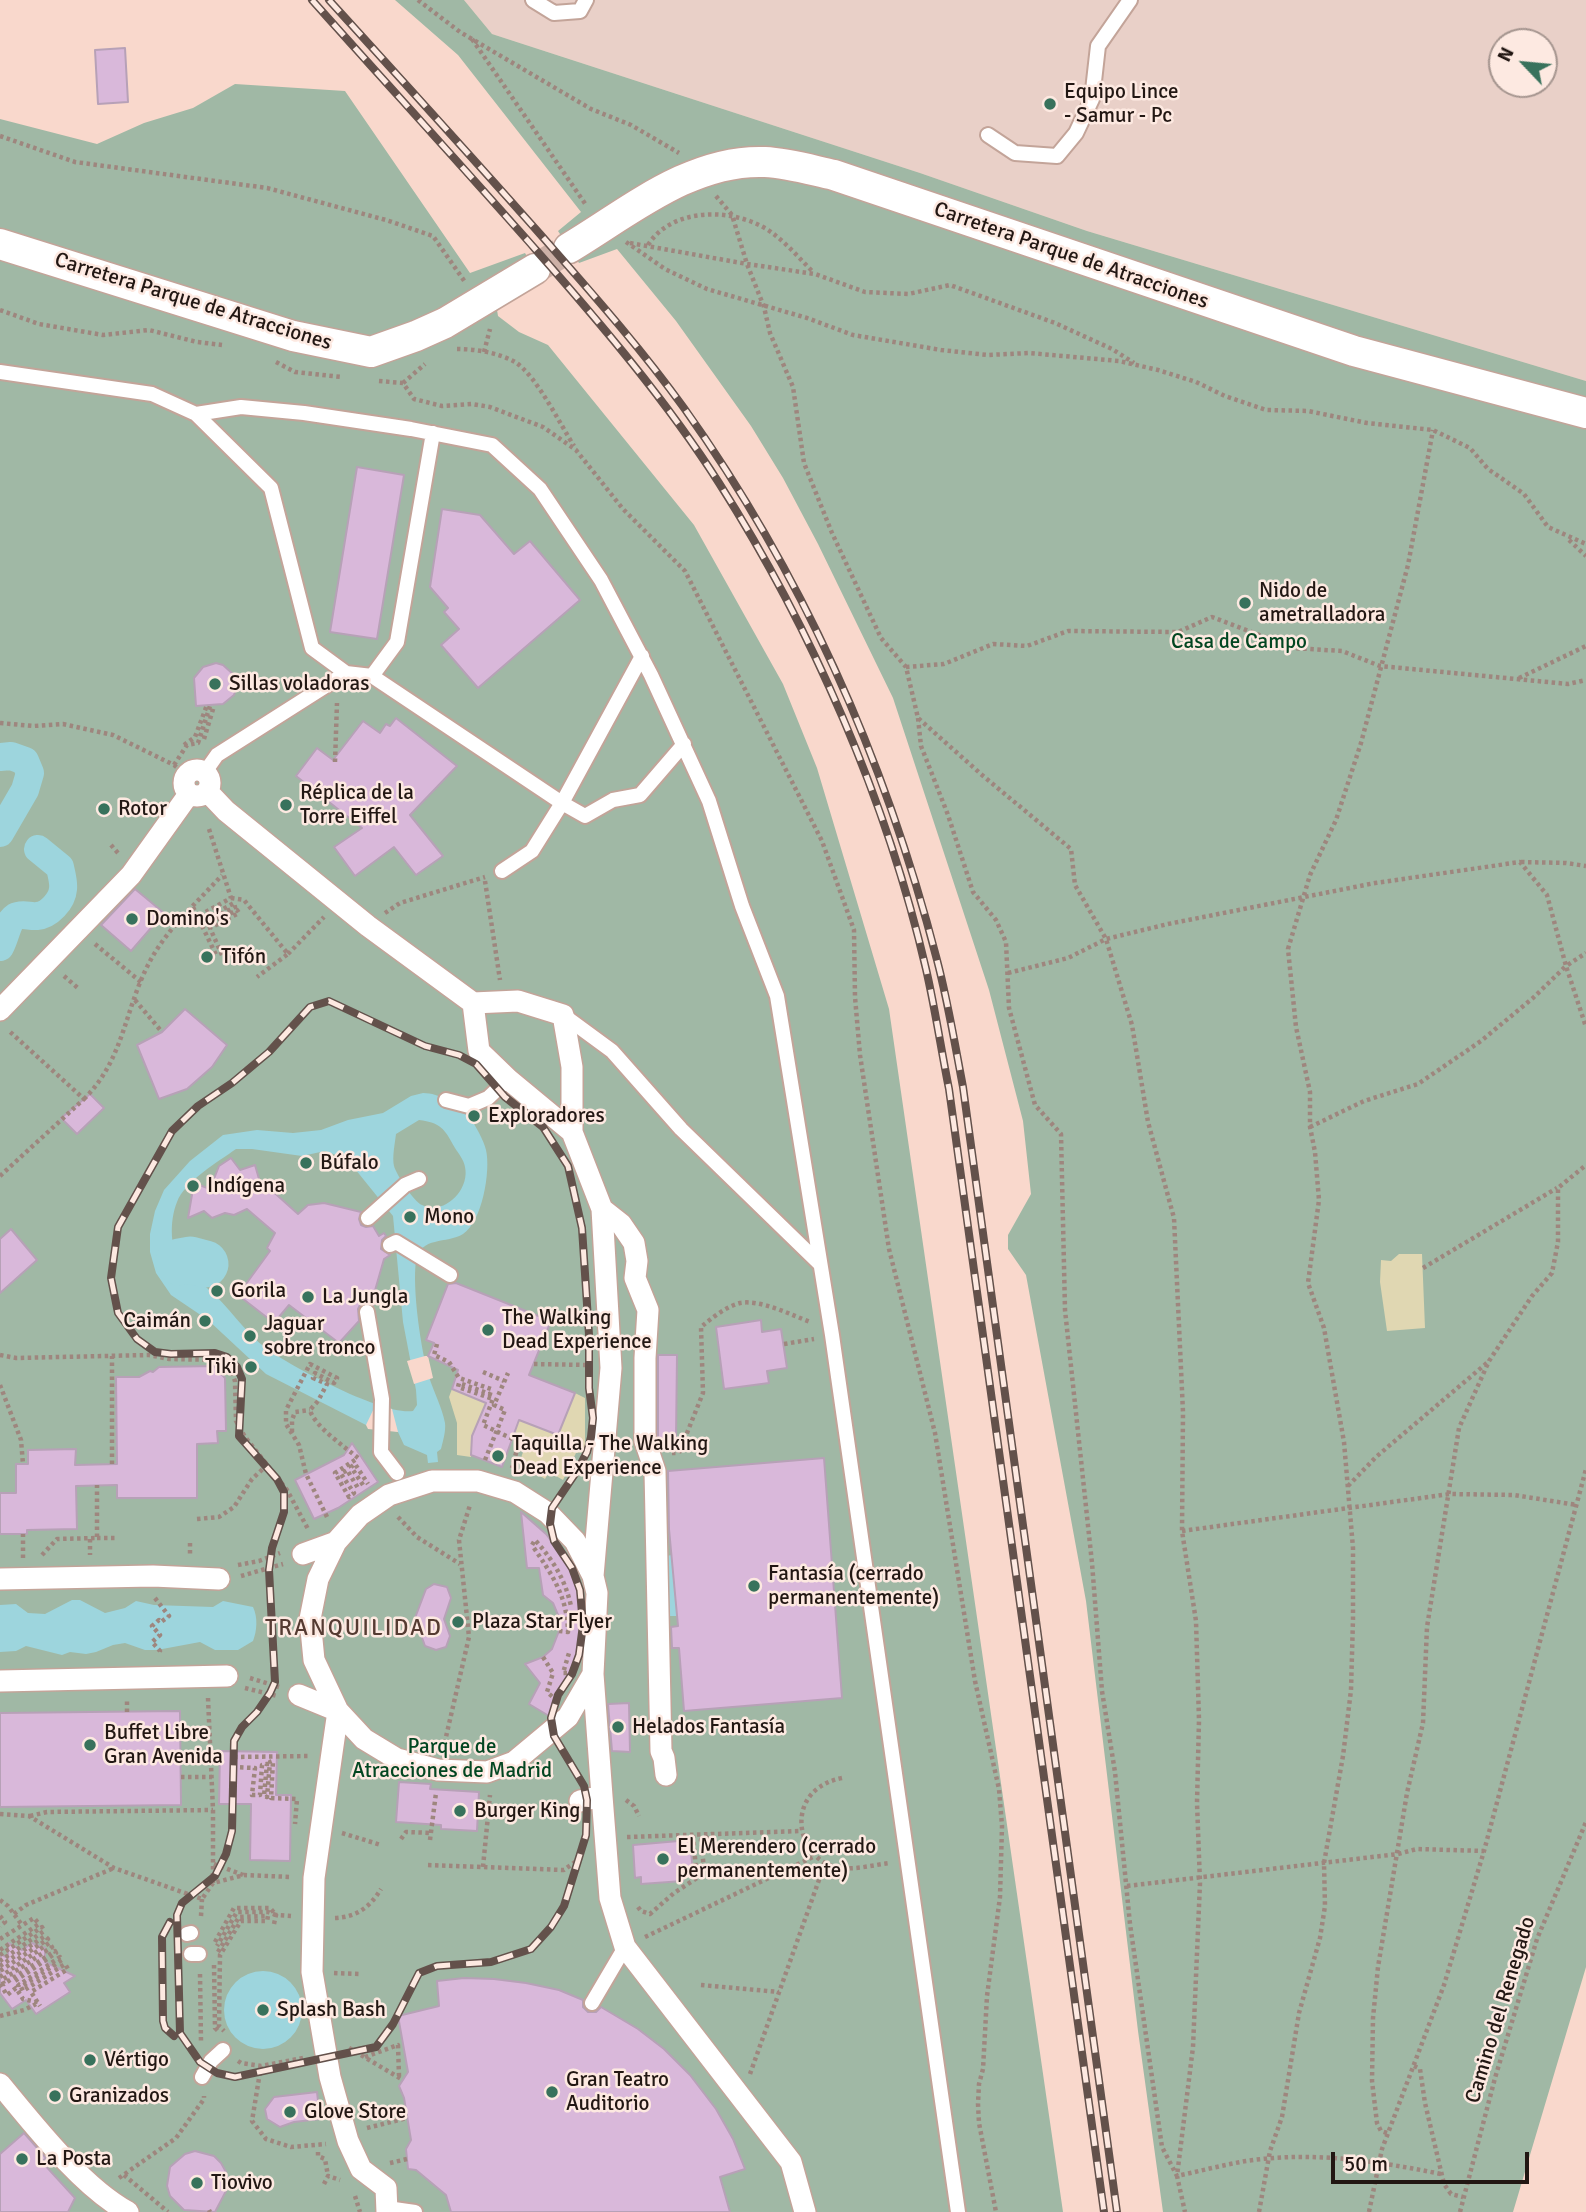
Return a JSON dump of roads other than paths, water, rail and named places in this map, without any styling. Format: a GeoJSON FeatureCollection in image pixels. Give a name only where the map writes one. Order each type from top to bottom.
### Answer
{"type":"FeatureCollection","features":[{"type":"Feature","properties":{"kind":"street","name":"Carretera Parque de Atracciones"},"geometry":{"type":"LineString","coordinates":[[569,248],[595,219],[676,182],[724,165],[765,162],[834,175],[1354,351],[1586,412]]}},
{"type":"Feature","properties":{"kind":"street","name":"Carretera Parque de Atracciones"},"geometry":{"type":"LineString","coordinates":[[0,244],[293,336],[371,352],[416,336],[535,269]]}},
{"type":"Feature","properties":{"kind":"street"},"geometry":{"type":"LineString","coordinates":[[0,1010],[131,875],[193,782],[368,926],[473,1003],[518,1001],[563,1015],[572,1068],[572,1132],[601,1209],[611,1365],[593,1576]]}},
{"type":"Feature","properties":{"kind":"street"},"geometry":{"type":"LineString","coordinates":[[473,1003],[479,1051],[508,1080],[572,1132]]}},
{"type":"Feature","properties":{"kind":"street"},"geometry":{"type":"LineString","coordinates":[[601,1209],[621,1224],[634,1243],[637,1261],[635,1278],[648,1310],[645,1441],[655,1471],[661,1751],[666,1774]]}},
{"type":"Feature","properties":{"kind":"street"},"geometry":{"type":"LineString","coordinates":[[593,1674],[571,1712],[517,1766],[487,1772],[438,1770],[397,1759],[364,1739],[338,1711],[314,1660],[310,1619],[325,1545],[384,1499],[432,1481],[478,1481],[515,1492],[542,1509],[575,1541],[593,1576],[597,1593],[593,1674],[610,1898],[625,1947],[791,2162],[805,2212]]}},
{"type":"Feature","properties":{"kind":"street"},"geometry":{"type":"LineString","coordinates":[[0,1579],[144,1576],[214,1579]]}},
{"type":"Feature","properties":{"kind":"street"},"geometry":{"type":"LineString","coordinates":[[0,1681],[216,1676]]}},
{"type":"Feature","properties":{"kind":"street"},"geometry":{"type":"LineString","coordinates":[[304,1697],[338,1711]]}},
{"type":"Feature","properties":{"kind":"street"},"geometry":{"type":"LineString","coordinates":[[338,1711],[314,1878],[312,1972],[326,2054],[347,2137],[361,2169],[386,2188],[387,2210]]}},
{"type":"Feature","properties":{"kind":"street"},"geometry":{"type":"LineString","coordinates":[[580,1801],[602,1796]]}},
{"type":"Feature","properties":{"kind":"street"},"geometry":{"type":"LineString","coordinates":[[0,2084],[38,2131],[97,2190],[128,2212]]}},
{"type":"Feature","properties":{"kind":"lane"},"geometry":{"type":"LineString","coordinates":[[533,0],[554,13],[580,11],[586,0]]}},
{"type":"Feature","properties":{"kind":"lane"},"geometry":{"type":"LineString","coordinates":[[989,135],[1015,153],[1057,156],[1076,133],[1092,99],[1098,46],[1130,0]]}},
{"type":"Feature","properties":{"kind":"lane"},"geometry":{"type":"LineString","coordinates":[[0,372],[152,394],[196,414],[271,488],[312,648],[343,676]]}},
{"type":"Feature","properties":{"kind":"lane"},"geometry":{"type":"LineString","coordinates":[[196,414],[241,407],[304,413],[492,445],[540,489],[601,580],[642,656],[709,801],[742,905],[777,996],[831,1333],[958,2212]]}},
{"type":"Feature","properties":{"kind":"lane"},"geometry":{"type":"LineString","coordinates":[[372,676],[397,642],[433,433]]}},
{"type":"Feature","properties":{"kind":"lane"},"geometry":{"type":"LineString","coordinates":[[502,871],[532,852],[562,803],[642,656]]}},
{"type":"Feature","properties":{"kind":"lane"},"geometry":{"type":"LineString","coordinates":[[193,782],[217,755],[343,676],[372,676],[585,816],[613,800],[640,795],[684,744]]}},
{"type":"Feature","properties":{"kind":"lane"},"geometry":{"type":"LineString","coordinates":[[563,1015],[612,1051],[681,1129],[820,1264]]}},
{"type":"Feature","properties":{"kind":"lane"},"geometry":{"type":"LineString","coordinates":[[446,1100],[469,1106],[488,1098],[508,1080]]}},
{"type":"Feature","properties":{"kind":"lane"},"geometry":{"type":"LineString","coordinates":[[368,1218],[405,1185],[419,1179]]}},
{"type":"Feature","properties":{"kind":"lane"},"geometry":{"type":"LineString","coordinates":[[397,1246],[449,1276]]}},
{"type":"Feature","properties":{"kind":"lane"},"geometry":{"type":"LineString","coordinates":[[367,1312],[382,1399],[381,1451],[397,1473]]}},
{"type":"Feature","properties":{"kind":"lane"},"geometry":{"type":"LineString","coordinates":[[592,2003],[625,1947]]}},
{"type":"Feature","properties":{"kind":"lane"},"geometry":{"type":"LineString","coordinates":[[202,2077],[227,2042]]}},
{"type":"Feature","properties":{"kind":"lane"},"geometry":{"type":"LineString","coordinates":[[387,2210],[415,2212]]}},
{"type":"Feature","properties":{"kind":"water","name":"La Jungla"},"geometry":{"type":"Polygon","coordinates":[[[423,1093],[435,1095],[459,1108],[469,1117],[479,1133],[487,1159],[484,1195],[470,1228],[457,1237],[428,1244],[419,1253],[416,1261],[416,1303],[423,1352],[445,1426],[441,1449],[437,1452],[438,1462],[428,1463],[427,1455],[404,1445],[398,1432],[366,1425],[266,1374],[208,1320],[171,1295],[156,1273],[150,1252],[150,1234],[155,1211],[164,1190],[190,1161],[223,1135],[257,1130],[293,1133],[321,1130],[348,1120],[383,1113],[411,1096],[423,1093]],[[419,1120],[396,1134],[394,1166],[419,1203],[439,1207],[447,1204],[460,1192],[466,1175],[464,1164],[441,1128],[419,1120]],[[236,1149],[194,1180],[177,1202],[172,1236],[175,1253],[184,1272],[207,1288],[259,1342],[279,1357],[338,1389],[381,1406],[399,1411],[413,1411],[417,1405],[416,1390],[403,1322],[393,1216],[347,1159],[325,1151],[302,1156],[236,1149]]]}},
{"type":"Feature","properties":{"kind":"water"},"geometry":{"type":"Polygon","coordinates":[[[672,1555],[677,1616],[669,1616],[666,1556],[672,1555]]]}},
{"type":"Feature","properties":{"kind":"water"},"geometry":{"type":"Polygon","coordinates":[[[72,1600],[80,1600],[105,1613],[125,1608],[136,1601],[154,1605],[213,1607],[223,1601],[253,1607],[255,1633],[253,1641],[238,1650],[215,1650],[200,1642],[157,1650],[145,1650],[125,1643],[86,1654],[70,1652],[62,1655],[26,1646],[16,1651],[0,1652],[0,1605],[16,1604],[28,1613],[45,1614],[72,1600]]]}},
{"type":"Feature","properties":{"kind":"water"},"geometry":{"type":"Polygon","coordinates":[[[263,1971],[278,1974],[290,1983],[299,1995],[302,2010],[299,2025],[290,2037],[278,2046],[263,2049],[248,2046],[236,2037],[227,2025],[224,2010],[227,1995],[236,1983],[248,1974],[263,1971]]]}},
{"type":"Feature","properties":{"kind":"waterway"},"geometry":{"type":"LineString","coordinates":[[0,757],[11,756],[25,761],[30,773],[25,790],[0,833]]}},
{"type":"Feature","properties":{"kind":"waterway"},"geometry":{"type":"LineString","coordinates":[[0,947],[15,917],[46,913],[62,894],[60,867],[38,849]]}},
{"type":"Feature","properties":{"kind":"waterway"},"geometry":{"type":"LineString","coordinates":[[179,1262],[190,1260],[205,1264]]}},
{"type":"Feature","properties":{"kind":"tunnel"},"geometry":{"type":"LineString","coordinates":[[535,269],[569,248]]}},
{"type":"Feature","properties":{"kind":"railway"},"geometry":{"type":"LineString","coordinates":[[312,0],[560,278],[632,363],[699,452],[785,597],[843,718],[868,780],[910,906],[929,984],[949,1089],[1104,2212]]}},
{"type":"Feature","properties":{"kind":"railway"},"geometry":{"type":"LineString","coordinates":[[329,0],[577,277],[632,341],[684,408],[767,537],[803,604],[836,672],[893,814],[937,960],[963,1087],[1117,2212]]}},
{"type":"Feature","properties":{"kind":"railway"},"geometry":{"type":"LineString","coordinates":[[329,1001],[425,1046],[459,1055],[476,1064],[505,1097],[543,1127],[568,1166],[582,1228],[589,1335],[589,1388],[593,1418],[587,1452],[552,1508],[550,1524],[554,1541],[572,1568],[580,1590],[583,1625],[579,1655],[572,1674],[558,1695],[551,1718],[554,1736],[584,1786],[587,1800],[586,1835],[564,1906],[551,1927],[531,1949],[491,1962],[437,1966],[419,1973],[393,2024],[376,2047],[235,2077],[217,2073],[200,2062],[180,2033],[177,1915],[182,1903],[215,1876],[226,1854],[232,1831],[234,1741],[242,1727],[257,1712],[275,1682],[269,1570],[272,1548],[284,1512],[284,1492],[277,1479],[239,1436],[242,1379],[237,1367],[227,1357],[215,1353],[155,1352],[137,1339],[118,1313],[111,1278],[118,1227],[172,1131],[198,1106],[232,1083],[269,1052],[310,1007],[329,1001]]}},
{"type":"Feature","properties":{"kind":"railway"},"geometry":{"type":"LineString","coordinates":[[170,1922],[162,1937],[163,2021],[165,2028],[174,2036]]}},
{"type":"Feature","properties":{"kind":"place","name":"Equipo Lince - Samur - Pc"},"geometry":{"type":"Point","coordinates":[1050,104]}},
{"type":"Feature","properties":{"kind":"place","name":"Nido de ametralladora"},"geometry":{"type":"Point","coordinates":[1245,603]}},
{"type":"Feature","properties":{"kind":"place","name":"Sillas voladoras"},"geometry":{"type":"Point","coordinates":[215,684]}},
{"type":"Feature","properties":{"kind":"place","name":"Réplica de la Torre Eiffel"},"geometry":{"type":"Point","coordinates":[286,805]}},
{"type":"Feature","properties":{"kind":"place","name":"Rotor"},"geometry":{"type":"Point","coordinates":[104,809]}},
{"type":"Feature","properties":{"kind":"place","name":"Domino's"},"geometry":{"type":"Point","coordinates":[132,919]}},
{"type":"Feature","properties":{"kind":"place","name":"Tifón"},"geometry":{"type":"Point","coordinates":[207,957]}},
{"type":"Feature","properties":{"kind":"place","name":"Exploradores"},"geometry":{"type":"Point","coordinates":[474,1116]}},
{"type":"Feature","properties":{"kind":"place","name":"Búfalo"},"geometry":{"type":"Point","coordinates":[306,1163]}},
{"type":"Feature","properties":{"kind":"place","name":"Indígena"},"geometry":{"type":"Point","coordinates":[193,1186]}},
{"type":"Feature","properties":{"kind":"place","name":"Mono"},"geometry":{"type":"Point","coordinates":[410,1217]}},
{"type":"Feature","properties":{"kind":"place","name":"Gorila"},"geometry":{"type":"Point","coordinates":[217,1291]}},
{"type":"Feature","properties":{"kind":"place","name":"La Jungla"},"geometry":{"type":"Point","coordinates":[308,1297]}},
{"type":"Feature","properties":{"kind":"place","name":"Caimán"},"geometry":{"type":"Point","coordinates":[205,1321]}},
{"type":"Feature","properties":{"kind":"place","name":"The Walking Dead Experience"},"geometry":{"type":"Point","coordinates":[488,1330]}},
{"type":"Feature","properties":{"kind":"place","name":"Jaguar sobre tronco"},"geometry":{"type":"Point","coordinates":[250,1336]}},
{"type":"Feature","properties":{"kind":"place","name":"Tiki"},"geometry":{"type":"Point","coordinates":[251,1367]}},
{"type":"Feature","properties":{"kind":"place","name":"Taquilla - The Walking Dead Experience"},"geometry":{"type":"Point","coordinates":[498,1456]}},
{"type":"Feature","properties":{"kind":"place","name":"Fantasía (cerrado permanentemente)"},"geometry":{"type":"Point","coordinates":[754,1586]}},
{"type":"Feature","properties":{"kind":"place","name":"Plaza Star Flyer"},"geometry":{"type":"Point","coordinates":[458,1622]}},
{"type":"Feature","properties":{"kind":"place","name":"Helados Fantasía"},"geometry":{"type":"Point","coordinates":[618,1727]}},
{"type":"Feature","properties":{"kind":"place","name":"Buffet Libre Gran Avenida"},"geometry":{"type":"Point","coordinates":[90,1745]}},
{"type":"Feature","properties":{"kind":"place","name":"Burger King"},"geometry":{"type":"Point","coordinates":[460,1811]}},
{"type":"Feature","properties":{"kind":"place","name":"El Merendero (cerrado permanentemente)"},"geometry":{"type":"Point","coordinates":[663,1859]}},
{"type":"Feature","properties":{"kind":"place","name":"Splash Bash"},"geometry":{"type":"Point","coordinates":[263,2010]}},
{"type":"Feature","properties":{"kind":"place","name":"Vértigo"},"geometry":{"type":"Point","coordinates":[90,2060]}},
{"type":"Feature","properties":{"kind":"place","name":"Gran Teatro Auditorio"},"geometry":{"type":"Point","coordinates":[552,2092]}},
{"type":"Feature","properties":{"kind":"place","name":"Granizados"},"geometry":{"type":"Point","coordinates":[55,2096]}},
{"type":"Feature","properties":{"kind":"place","name":"Glove Store"},"geometry":{"type":"Point","coordinates":[290,2112]}},
{"type":"Feature","properties":{"kind":"place","name":"La Posta"},"geometry":{"type":"Point","coordinates":[22,2159]}},
{"type":"Feature","properties":{"kind":"place","name":"Tiovivo"},"geometry":{"type":"Point","coordinates":[197,2183]}},
{"type":"Feature","properties":{"kind":"district","name":"TRANQUILIDAD"},"geometry":{"type":"Point","coordinates":[354,1629]}},
{"type":"Feature","properties":{"kind":"park label","name":"Casa de Campo"},"geometry":{"type":"Point","coordinates":[1239,642]}},
{"type":"Feature","properties":{"kind":"park label","name":"Parque de Atracciones de Madrid"},"geometry":{"type":"Point","coordinates":[452,1759]}}]}
